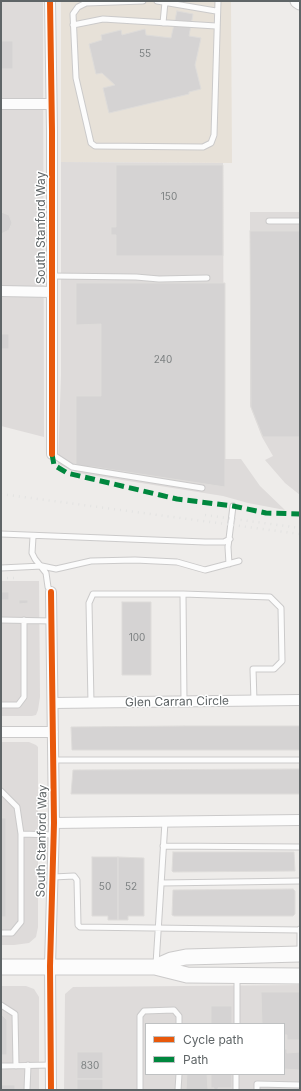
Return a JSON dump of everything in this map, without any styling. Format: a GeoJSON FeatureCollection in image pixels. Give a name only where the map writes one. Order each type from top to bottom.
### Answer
{"type":"FeatureCollection","features":[{"type":"Feature","properties":{"kind":"main road"},"geometry":{"type":"LineString","coordinates":[[156,967],[171,960],[186,957],[300,954]]}},
{"type":"Feature","properties":{"kind":"main road"},"geometry":{"type":"LineString","coordinates":[[1,967],[156,967],[187,975],[300,976]]}},
{"type":"Feature","properties":{"kind":"street","name":"South Stanford Way"},"geometry":{"type":"LineString","coordinates":[[50,1],[52,454]]}},
{"type":"Feature","properties":{"kind":"street"},"geometry":{"type":"LineString","coordinates":[[1,104],[51,104]]}},
{"type":"Feature","properties":{"kind":"street"},"geometry":{"type":"LineString","coordinates":[[1,291],[52,292]]}},
{"type":"Feature","properties":{"kind":"street","name":"South Stanford Way"},"geometry":{"type":"LineString","coordinates":[[51,592],[54,760],[54,835],[50,966],[51,1090]]}},
{"type":"Feature","properties":{"kind":"street","name":"Glen Carran Circle"},"geometry":{"type":"LineString","coordinates":[[53,703],[300,700]]}},
{"type":"Feature","properties":{"kind":"street"},"geometry":{"type":"LineString","coordinates":[[1,732],[53,732]]}},
{"type":"Feature","properties":{"kind":"street"},"geometry":{"type":"LineString","coordinates":[[54,823],[300,820]]}},
{"type":"Feature","properties":{"kind":"lane"},"geometry":{"type":"LineString","coordinates":[[143,1],[86,3],[78,7],[73,14],[76,78],[91,143],[95,146],[203,147],[211,143],[214,135],[216,11],[218,1]]}},
{"type":"Feature","properties":{"kind":"lane"},"geometry":{"type":"LineString","coordinates":[[157,1],[216,11]]}},
{"type":"Feature","properties":{"kind":"lane"},"geometry":{"type":"LineString","coordinates":[[163,24],[165,2]]}},
{"type":"Feature","properties":{"kind":"lane"},"geometry":{"type":"LineString","coordinates":[[73,25],[103,19],[163,24],[216,26]]}},
{"type":"Feature","properties":{"kind":"lane"},"geometry":{"type":"LineString","coordinates":[[269,221],[300,220]]}},
{"type":"Feature","properties":{"kind":"lane"},"geometry":{"type":"LineString","coordinates":[[52,276],[136,277],[159,279],[207,278]]}},
{"type":"Feature","properties":{"kind":"lane"},"geometry":{"type":"LineString","coordinates":[[52,454],[72,467],[202,488]]}},
{"type":"Feature","properties":{"kind":"lane"},"geometry":{"type":"LineString","coordinates":[[229,564],[233,506]]}},
{"type":"Feature","properties":{"kind":"lane"},"geometry":{"type":"LineString","coordinates":[[1,534],[33,537],[205,542],[224,542],[230,539]]}},
{"type":"Feature","properties":{"kind":"lane"},"geometry":{"type":"LineString","coordinates":[[33,537],[32,553],[46,573],[48,587],[51,592]]}},
{"type":"Feature","properties":{"kind":"lane"},"geometry":{"type":"LineString","coordinates":[[1,568],[42,566],[56,569],[91,561],[135,560],[177,562],[205,570],[239,562]]}},
{"type":"Feature","properties":{"kind":"lane"},"geometry":{"type":"LineString","coordinates":[[91,703],[89,603],[93,594],[183,594],[270,597],[281,608],[282,661],[274,669],[254,669],[254,701]]}},
{"type":"Feature","properties":{"kind":"lane"},"geometry":{"type":"LineString","coordinates":[[183,594],[184,702]]}},
{"type":"Feature","properties":{"kind":"lane"},"geometry":{"type":"LineString","coordinates":[[1,620],[52,621]]}},
{"type":"Feature","properties":{"kind":"lane"},"geometry":{"type":"LineString","coordinates":[[1,704],[18,704],[24,697],[24,620]]}},
{"type":"Feature","properties":{"kind":"lane"},"geometry":{"type":"LineString","coordinates":[[54,760],[300,760]]}},
{"type":"Feature","properties":{"kind":"lane"},"geometry":{"type":"LineString","coordinates":[[1,791],[17,807],[21,834],[21,922],[12,933],[1,933]]}},
{"type":"Feature","properties":{"kind":"lane"},"geometry":{"type":"LineString","coordinates":[[156,967],[165,822]]}},
{"type":"Feature","properties":{"kind":"lane"},"geometry":{"type":"LineString","coordinates":[[21,834],[54,835]]}},
{"type":"Feature","properties":{"kind":"lane"},"geometry":{"type":"LineString","coordinates":[[163,846],[300,847]]}},
{"type":"Feature","properties":{"kind":"lane"},"geometry":{"type":"LineString","coordinates":[[52,877],[74,876],[77,880],[78,925],[80,927],[158,929],[300,929],[300,954]]}},
{"type":"Feature","properties":{"kind":"lane"},"geometry":{"type":"LineString","coordinates":[[161,883],[300,881]]}},
{"type":"Feature","properties":{"kind":"lane"},"geometry":{"type":"LineString","coordinates":[[236,976],[237,1023]]}},
{"type":"Feature","properties":{"kind":"lane"},"geometry":{"type":"LineString","coordinates":[[1,1005],[15,1014],[16,1066]]}},
{"type":"Feature","properties":{"kind":"lane"},"geometry":{"type":"LineString","coordinates":[[140,1090],[140,1016],[144,1011],[174,1010],[179,1016],[179,1023]]}},
{"type":"Feature","properties":{"kind":"lane"},"geometry":{"type":"LineString","coordinates":[[27,1090],[28,1065]]}},
{"type":"Feature","properties":{"kind":"lane"},"geometry":{"type":"LineString","coordinates":[[1,1066],[51,1065]]}},
{"type":"Feature","properties":{"kind":"lane"},"geometry":{"type":"LineString","coordinates":[[178,1075],[178,1090]]}},
{"type":"Feature","properties":{"kind":"lane"},"geometry":{"type":"LineString","coordinates":[[236,1075],[236,1090]]}},
{"type":"Feature","properties":{"kind":"lane"},"geometry":{"type":"LineString","coordinates":[[257,1090],[257,1084],[285,1087],[300,1084]]}},
{"type":"Feature","properties":{"kind":"shaded area"},"geometry":{"type":"Polygon","coordinates":[[[1,1],[43,1],[44,437],[1,426],[1,1]]]}},
{"type":"Feature","properties":{"kind":"shaded area"},"geometry":{"type":"Polygon","coordinates":[[[61,1],[231,1],[232,163],[61,162],[61,1]]]}},
{"type":"Feature","properties":{"kind":"shaded area"},"geometry":{"type":"Polygon","coordinates":[[[61,162],[223,163],[224,459],[241,459],[260,486],[285,510],[248,503],[223,496],[78,473],[58,464],[61,375],[61,162]]]}},
{"type":"Feature","properties":{"kind":"shaded area"},"geometry":{"type":"Polygon","coordinates":[[[250,212],[300,212],[300,495],[285,483],[265,460],[273,456],[262,437],[250,406],[250,212]]]}},
{"type":"Feature","properties":{"kind":"shaded area"},"geometry":{"type":"Polygon","coordinates":[[[1,581],[39,581],[40,697],[36,715],[32,716],[1,716],[1,581]]]}},
{"type":"Feature","properties":{"kind":"shaded area"},"geometry":{"type":"Polygon","coordinates":[[[1,742],[29,742],[38,747],[38,927],[36,937],[29,943],[14,945],[1,945],[1,742]]]}},
{"type":"Feature","properties":{"kind":"shaded area"},"geometry":{"type":"Polygon","coordinates":[[[300,985],[300,1090],[64,1090],[65,994],[73,987],[300,985]]]}},
{"type":"Feature","properties":{"kind":"shaded area"},"geometry":{"type":"Polygon","coordinates":[[[1,986],[26,986],[34,989],[39,997],[39,1090],[1,1090],[1,986]]]}},
{"type":"Feature","properties":{"kind":"building"},"geometry":{"type":"Polygon","coordinates":[[[177,11],[193,14],[189,36],[201,38],[195,65],[201,89],[189,92],[189,94],[109,113],[103,88],[115,85],[102,73],[96,74],[89,44],[102,40],[101,35],[121,30],[122,35],[145,29],[146,35],[171,38],[177,11]]]}},
{"type":"Feature","properties":{"kind":"building"},"geometry":{"type":"Polygon","coordinates":[[[1,41],[13,41],[13,69],[1,69],[1,41]]]}},
{"type":"Feature","properties":{"kind":"building"},"geometry":{"type":"Polygon","coordinates":[[[116,165],[223,165],[223,256],[116,256],[116,235],[111,235],[111,227],[116,227],[116,165]]]}},
{"type":"Feature","properties":{"kind":"building"},"geometry":{"type":"Polygon","coordinates":[[[1,212],[9,215],[12,223],[9,230],[1,234],[1,212]]]}},
{"type":"Feature","properties":{"kind":"building"},"geometry":{"type":"Polygon","coordinates":[[[250,231],[300,231],[300,437],[263,437],[251,407],[250,231]]]}},
{"type":"Feature","properties":{"kind":"building"},"geometry":{"type":"Polygon","coordinates":[[[76,283],[225,283],[225,487],[94,467],[74,466],[74,464],[76,464],[76,396],[101,396],[101,324],[76,325],[76,283]]]}},
{"type":"Feature","properties":{"kind":"building"},"geometry":{"type":"Polygon","coordinates":[[[1,334],[9,334],[9,349],[1,349],[1,334]]]}},
{"type":"Feature","properties":{"kind":"building"},"geometry":{"type":"Polygon","coordinates":[[[1,592],[9,592],[9,600],[1,600],[1,592]]]}},
{"type":"Feature","properties":{"kind":"building"},"geometry":{"type":"Polygon","coordinates":[[[19,600],[28,600],[28,603],[19,604],[19,600]]]}},
{"type":"Feature","properties":{"kind":"building"},"geometry":{"type":"Polygon","coordinates":[[[122,602],[151,602],[151,675],[122,675],[122,602]]]}},
{"type":"Feature","properties":{"kind":"building"},"geometry":{"type":"Polygon","coordinates":[[[300,726],[300,750],[72,750],[71,727],[300,726]]]}},
{"type":"Feature","properties":{"kind":"building"},"geometry":{"type":"Polygon","coordinates":[[[300,769],[300,794],[71,794],[73,770],[300,769]]]}},
{"type":"Feature","properties":{"kind":"building"},"geometry":{"type":"Polygon","coordinates":[[[1,818],[6,818],[6,917],[1,917],[1,818]]]}},
{"type":"Feature","properties":{"kind":"building"},"geometry":{"type":"Polygon","coordinates":[[[173,852],[294,852],[295,871],[173,872],[173,852]]]}},
{"type":"Feature","properties":{"kind":"building"},"geometry":{"type":"Polygon","coordinates":[[[92,857],[118,857],[118,920],[108,920],[108,916],[92,916],[92,857]]]}},
{"type":"Feature","properties":{"kind":"building"},"geometry":{"type":"Polygon","coordinates":[[[118,857],[144,858],[144,916],[128,916],[128,920],[118,920],[118,857]]]}},
{"type":"Feature","properties":{"kind":"building"},"geometry":{"type":"Polygon","coordinates":[[[293,889],[295,891],[295,914],[293,916],[172,915],[173,890],[293,889]]]}},
{"type":"Feature","properties":{"kind":"building"},"geometry":{"type":"Polygon","coordinates":[[[261,992],[300,992],[300,1040],[287,1040],[287,1035],[285,1035],[285,1023],[262,1023],[261,992]]]}},
{"type":"Feature","properties":{"kind":"building"},"geometry":{"type":"Polygon","coordinates":[[[211,1006],[232,1006],[232,1023],[211,1023],[211,1006]]]}},
{"type":"Feature","properties":{"kind":"building"},"geometry":{"type":"Polygon","coordinates":[[[1,1014],[7,1020],[7,1055],[1,1055],[1,1014]]]}},
{"type":"Feature","properties":{"kind":"building"},"geometry":{"type":"Polygon","coordinates":[[[285,1049],[287,1049],[287,1053],[300,1052],[300,1070],[285,1069],[285,1049]]]}},
{"type":"Feature","properties":{"kind":"building"},"geometry":{"type":"Polygon","coordinates":[[[77,1052],[103,1052],[103,1079],[77,1079],[77,1052]]]}},
{"type":"Feature","properties":{"kind":"building"},"geometry":{"type":"Polygon","coordinates":[[[187,1075],[207,1075],[208,1090],[186,1090],[187,1075]]]}},
{"type":"Feature","properties":{"kind":"building"},"geometry":{"type":"Polygon","coordinates":[[[211,1075],[232,1075],[232,1088],[218,1088],[218,1090],[214,1090],[214,1088],[211,1088],[211,1075]]]}},
{"type":"Feature","properties":{"kind":"building"},"geometry":{"type":"Polygon","coordinates":[[[77,1079],[103,1079],[103,1090],[77,1090],[77,1079]]]}},
{"type":"Feature","properties":{"kind":"building"},"geometry":{"type":"Polygon","coordinates":[[[1,1085],[15,1085],[15,1090],[1,1090],[1,1085]]]}},
{"type":"Feature","properties":{"kind":"railway"},"geometry":{"type":"LineString","coordinates":[[1,494],[300,534]]}},
{"type":"Feature","properties":{"kind":"railway"},"geometry":{"type":"LineString","coordinates":[[205,515],[300,528]]}},
{"type":"Feature","properties":{"kind":"railway"},"geometry":{"type":"LineString","coordinates":[[1,578],[19,578]]}},
{"type":"Feature","properties":{"kind":"marked path"},"geometry":{"type":"LineString","coordinates":[[52,454],[54,465],[67,473],[177,499],[233,506],[266,513],[300,514]]}},
{"type":"Feature","properties":{"kind":"cycle path"},"geometry":{"type":"LineString","coordinates":[[50,1],[52,131],[52,454]]}},
{"type":"Feature","properties":{"kind":"cycle path"},"geometry":{"type":"LineString","coordinates":[[51,592],[54,823],[50,966],[51,1090]]}}]}
